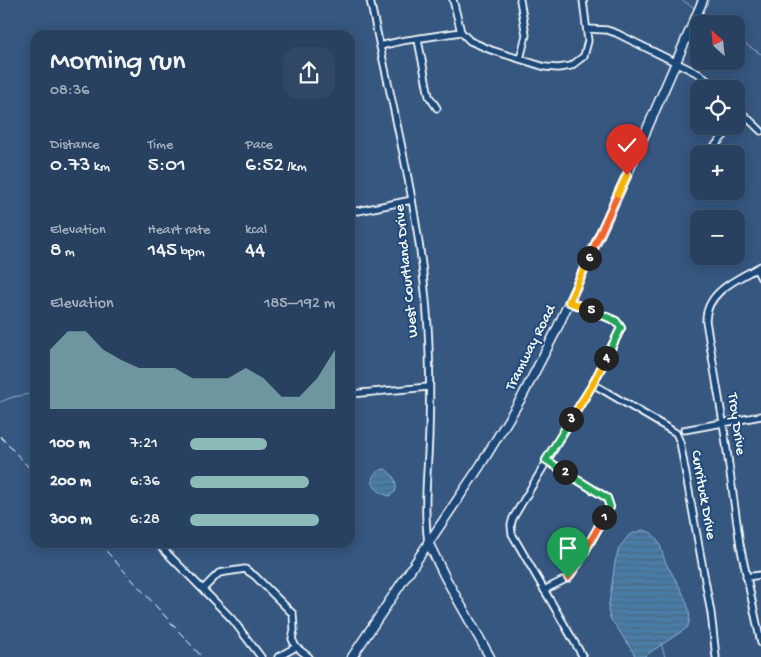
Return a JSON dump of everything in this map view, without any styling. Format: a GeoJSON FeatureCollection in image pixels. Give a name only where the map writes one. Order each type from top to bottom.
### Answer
{"type":"FeatureCollection","features":[{"type":"Feature","properties":{"kind":"main road","name":"Tramway Road"},"geometry":{"type":"LineString","coordinates":[[352,657],[480,466],[522,396],[555,333],[627,175],[703,0]]}},
{"type":"Feature","properties":{"kind":"main road"},"geometry":{"type":"LineString","coordinates":[[428,542],[490,657]]}},
{"type":"Feature","properties":{"kind":"street","name":"West Courtland Drive"},"geometry":{"type":"LineString","coordinates":[[370,0],[412,200],[424,276],[428,329],[429,387],[426,520],[428,542]]}},
{"type":"Feature","properties":{"kind":"street"},"geometry":{"type":"LineString","coordinates":[[454,0],[461,32],[470,41],[491,50],[545,67],[558,68],[571,66],[584,56],[588,42],[583,0]]}},
{"type":"Feature","properties":{"kind":"street"},"geometry":{"type":"LineString","coordinates":[[520,0],[526,35],[520,59]]}},
{"type":"Feature","properties":{"kind":"street"},"geometry":{"type":"LineString","coordinates":[[587,29],[607,30],[708,80]]}},
{"type":"Feature","properties":{"kind":"street"},"geometry":{"type":"LineString","coordinates":[[380,46],[461,32]]}},
{"type":"Feature","properties":{"kind":"street"},"geometry":{"type":"LineString","coordinates":[[418,40],[429,96],[437,108]]}},
{"type":"Feature","properties":{"kind":"street"},"geometry":{"type":"LineString","coordinates":[[745,116],[761,131]]}},
{"type":"Feature","properties":{"kind":"street"},"geometry":{"type":"LineString","coordinates":[[715,145],[725,135]]}},
{"type":"Feature","properties":{"kind":"street"},"geometry":{"type":"LineString","coordinates":[[355,211],[412,200]]}},
{"type":"Feature","properties":{"kind":"street"},"geometry":{"type":"LineString","coordinates":[[758,267],[761,278]]}},
{"type":"Feature","properties":{"kind":"street","name":"Troy Drive"},"geometry":{"type":"LineString","coordinates":[[758,267],[717,292],[709,304],[706,312],[706,321],[723,422],[740,545],[761,643]]}},
{"type":"Feature","properties":{"kind":"street"},"geometry":{"type":"LineString","coordinates":[[569,302],[616,321],[621,328],[593,384],[546,460],[513,518],[511,525],[512,534],[583,657]]}},
{"type":"Feature","properties":{"kind":"street","name":"Currituck Drive"},"geometry":{"type":"LineString","coordinates":[[593,384],[676,433],[680,442],[711,614],[716,657]]}},
{"type":"Feature","properties":{"kind":"street"},"geometry":{"type":"LineString","coordinates":[[355,394],[429,387]]}},
{"type":"Feature","properties":{"kind":"street"},"geometry":{"type":"LineString","coordinates":[[684,430],[761,416]]}},
{"type":"Feature","properties":{"kind":"street"},"geometry":{"type":"LineString","coordinates":[[544,590],[568,578],[610,507],[607,498],[546,460]]}},
{"type":"Feature","properties":{"kind":"street"},"geometry":{"type":"LineString","coordinates":[[161,548],[232,619],[261,657]]}},
{"type":"Feature","properties":{"kind":"street"},"geometry":{"type":"LineString","coordinates":[[204,589],[219,573],[245,569],[255,576],[293,614],[294,630],[292,639],[296,647],[309,657]]}},
{"type":"Feature","properties":{"kind":"street"},"geometry":{"type":"LineString","coordinates":[[746,577],[761,575]]}},
{"type":"Feature","properties":{"kind":"street"},"geometry":{"type":"LineString","coordinates":[[278,657],[296,647]]}},
{"type":"Feature","properties":{"kind":"water"},"geometry":{"type":"Polygon","coordinates":[[[385,469],[393,476],[396,482],[395,492],[389,496],[378,491],[373,482],[374,474],[385,469]]]}},
{"type":"Feature","properties":{"kind":"water"},"geometry":{"type":"Polygon","coordinates":[[[643,530],[649,532],[658,540],[665,562],[684,596],[689,613],[689,621],[687,628],[643,657],[636,657],[611,620],[608,611],[615,562],[619,548],[629,535],[643,530]]]}},
{"type":"Feature","properties":{"kind":"waterway"},"geometry":{"type":"LineString","coordinates":[[682,0],[696,9]]}},
{"type":"Feature","properties":{"kind":"waterway"},"geometry":{"type":"LineString","coordinates":[[745,44],[761,54]]}},
{"type":"Feature","properties":{"kind":"waterway"},"geometry":{"type":"LineString","coordinates":[[0,402],[30,394]]}},
{"type":"Feature","properties":{"kind":"waterway"},"geometry":{"type":"LineString","coordinates":[[661,643],[665,657]]}},
{"type":"Feature","properties":{"kind":"railway"},"geometry":{"type":"LineString","coordinates":[[0,436],[30,469]]}},
{"type":"Feature","properties":{"kind":"railway"},"geometry":{"type":"LineString","coordinates":[[103,548],[202,657]]}},
{"type":"Feature","properties":{"kind":"route"},"geometry":{"type":"LineString","coordinates":[[568,578],[610,507],[607,498],[546,460],[593,384],[621,328],[616,321],[605,315],[569,302],[627,175]]}}]}
